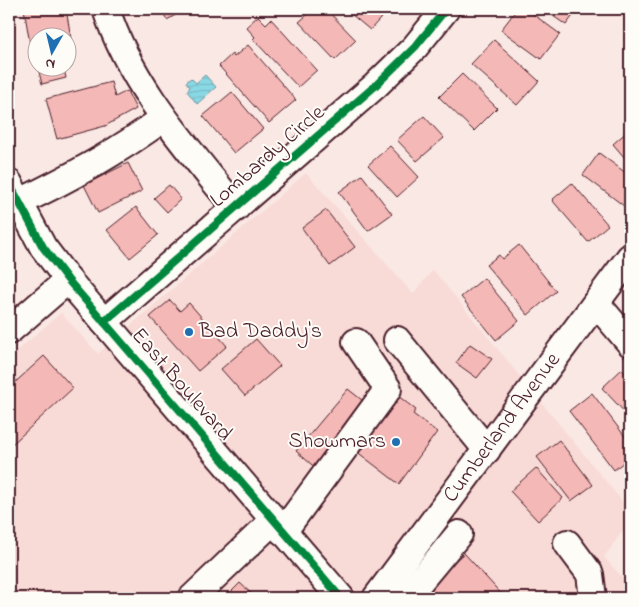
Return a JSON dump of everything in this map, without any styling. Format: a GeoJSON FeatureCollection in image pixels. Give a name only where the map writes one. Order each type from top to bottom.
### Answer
{"type":"FeatureCollection","features":[{"type":"Feature","properties":{"kind":"street"},"geometry":{"type":"LineString","coordinates":[[106,9],[112,28],[129,63],[164,118],[236,208]]}},
{"type":"Feature","properties":{"kind":"street","name":"Lombardy Circle"},"geometry":{"type":"LineString","coordinates":[[104,322],[375,86],[414,47],[446,9]]}},
{"type":"Feature","properties":{"kind":"street"},"geometry":{"type":"LineString","coordinates":[[13,193],[85,170],[128,144],[164,118]]}},
{"type":"Feature","properties":{"kind":"street","name":"East Boulevard"},"geometry":{"type":"LineString","coordinates":[[13,193],[44,247],[68,280],[342,598]]}},
{"type":"Feature","properties":{"kind":"street","name":"Cumberland Avenue"},"geometry":{"type":"LineString","coordinates":[[376,598],[630,257]]}},
{"type":"Feature","properties":{"kind":"street"},"geometry":{"type":"LineString","coordinates":[[9,331],[68,280]]}},
{"type":"Feature","properties":{"kind":"street"},"geometry":{"type":"LineString","coordinates":[[596,303],[630,343]]}},
{"type":"Feature","properties":{"kind":"street"},"geometry":{"type":"LineString","coordinates":[[397,340],[487,450]]}},
{"type":"Feature","properties":{"kind":"street"},"geometry":{"type":"LineString","coordinates":[[192,598],[278,526],[388,389],[356,342]]}},
{"type":"Feature","properties":{"kind":"street"},"geometry":{"type":"LineString","coordinates":[[406,598],[459,534]]}},
{"type":"Feature","properties":{"kind":"street"},"geometry":{"type":"LineString","coordinates":[[567,543],[590,574],[593,598]]}},
{"type":"Feature","properties":{"kind":"shaded area"},"geometry":{"type":"Polygon","coordinates":[[[306,173],[413,294],[433,270],[630,511],[630,520],[604,557],[630,587],[630,598],[9,598],[9,358],[61,313],[98,354],[306,173]]]}},
{"type":"Feature","properties":{"kind":"water"},"geometry":{"type":"Polygon","coordinates":[[[205,75],[216,87],[197,104],[187,91],[190,87],[186,82],[191,78],[196,83],[205,75]]]}},
{"type":"Feature","properties":{"kind":"building"},"geometry":{"type":"Polygon","coordinates":[[[24,9],[66,9],[69,28],[28,28],[28,32],[24,9]]]}},
{"type":"Feature","properties":{"kind":"building"},"geometry":{"type":"Polygon","coordinates":[[[161,9],[183,9],[184,10],[167,20],[161,9]]]}},
{"type":"Feature","properties":{"kind":"building"},"geometry":{"type":"Polygon","coordinates":[[[314,9],[326,9],[356,40],[335,60],[299,22],[314,9]]]}},
{"type":"Feature","properties":{"kind":"building"},"geometry":{"type":"Polygon","coordinates":[[[345,9],[389,9],[370,30],[345,9]]]}},
{"type":"Feature","properties":{"kind":"building"},"geometry":{"type":"Polygon","coordinates":[[[517,9],[526,9],[560,34],[541,59],[501,30],[517,9]]]}},
{"type":"Feature","properties":{"kind":"building"},"geometry":{"type":"Polygon","coordinates":[[[543,9],[578,9],[566,25],[543,9]]]}},
{"type":"Feature","properties":{"kind":"building"},"geometry":{"type":"Polygon","coordinates":[[[258,16],[266,24],[271,19],[317,70],[298,87],[253,39],[255,37],[246,27],[258,16]]]}},
{"type":"Feature","properties":{"kind":"building"},"geometry":{"type":"Polygon","coordinates":[[[494,40],[539,81],[517,105],[471,64],[494,40]]]}},
{"type":"Feature","properties":{"kind":"building"},"geometry":{"type":"Polygon","coordinates":[[[248,45],[296,100],[269,123],[219,66],[232,54],[234,57],[248,45]]]}},
{"type":"Feature","properties":{"kind":"building"},"geometry":{"type":"Polygon","coordinates":[[[462,74],[497,108],[474,131],[439,97],[462,74]]]}},
{"type":"Feature","properties":{"kind":"building"},"geometry":{"type":"Polygon","coordinates":[[[40,78],[66,78],[42,84],[40,78]]]}},
{"type":"Feature","properties":{"kind":"building"},"geometry":{"type":"Polygon","coordinates":[[[111,82],[115,97],[127,91],[136,109],[105,126],[57,139],[46,99],[111,82]]]}},
{"type":"Feature","properties":{"kind":"building"},"geometry":{"type":"Polygon","coordinates":[[[232,92],[263,129],[234,153],[203,116],[232,92]]]}},
{"type":"Feature","properties":{"kind":"building"},"geometry":{"type":"Polygon","coordinates":[[[424,116],[444,138],[417,161],[397,140],[424,116]]]}},
{"type":"Feature","properties":{"kind":"building"},"geometry":{"type":"Polygon","coordinates":[[[630,129],[630,164],[613,144],[630,129]]]}},
{"type":"Feature","properties":{"kind":"building"},"geometry":{"type":"Polygon","coordinates":[[[390,146],[419,177],[397,197],[368,165],[390,146]]]}},
{"type":"Feature","properties":{"kind":"building"},"geometry":{"type":"Polygon","coordinates":[[[599,153],[630,176],[630,197],[624,206],[583,175],[599,153]]]}},
{"type":"Feature","properties":{"kind":"building"},"geometry":{"type":"Polygon","coordinates":[[[128,163],[142,191],[98,213],[84,185],[128,163]]]}},
{"type":"Feature","properties":{"kind":"building"},"geometry":{"type":"Polygon","coordinates":[[[362,175],[392,214],[368,231],[339,192],[362,175]]]}},
{"type":"Feature","properties":{"kind":"building"},"geometry":{"type":"Polygon","coordinates":[[[572,183],[608,225],[588,242],[552,200],[572,183]]]}},
{"type":"Feature","properties":{"kind":"building"},"geometry":{"type":"Polygon","coordinates":[[[169,185],[181,199],[167,212],[154,198],[169,185]]]}},
{"type":"Feature","properties":{"kind":"building"},"geometry":{"type":"Polygon","coordinates":[[[136,207],[158,235],[130,258],[107,230],[136,207]]]}},
{"type":"Feature","properties":{"kind":"building"},"geometry":{"type":"Polygon","coordinates":[[[326,210],[355,247],[330,266],[302,228],[326,210]]]}},
{"type":"Feature","properties":{"kind":"building"},"geometry":{"type":"Polygon","coordinates":[[[519,245],[556,291],[528,315],[486,265],[499,255],[502,259],[519,245]]]}},
{"type":"Feature","properties":{"kind":"building"},"geometry":{"type":"Polygon","coordinates":[[[484,278],[519,321],[496,340],[461,297],[484,278]]]}},
{"type":"Feature","properties":{"kind":"building","name":"Bad Daddy's"},"geometry":{"type":"Polygon","coordinates":[[[170,300],[180,311],[189,303],[227,346],[198,371],[150,317],[170,300]]]}},
{"type":"Feature","properties":{"kind":"building"},"geometry":{"type":"Polygon","coordinates":[[[256,339],[280,366],[245,396],[221,369],[256,339]]]}},
{"type":"Feature","properties":{"kind":"building"},"geometry":{"type":"Polygon","coordinates":[[[470,344],[492,359],[477,378],[456,363],[470,344]]]}},
{"type":"Feature","properties":{"kind":"building"},"geometry":{"type":"Polygon","coordinates":[[[44,356],[73,388],[9,447],[9,388],[44,356]]]}},
{"type":"Feature","properties":{"kind":"building"},"geometry":{"type":"Polygon","coordinates":[[[622,369],[630,378],[630,418],[602,388],[622,369]]]}},
{"type":"Feature","properties":{"kind":"building"},"geometry":{"type":"Polygon","coordinates":[[[348,389],[372,408],[319,471],[296,451],[348,389]]]}},
{"type":"Feature","properties":{"kind":"building"},"geometry":{"type":"Polygon","coordinates":[[[592,393],[630,443],[630,457],[614,470],[569,411],[592,393]]]}},
{"type":"Feature","properties":{"kind":"building","name":"Showmars"},"geometry":{"type":"Polygon","coordinates":[[[397,395],[416,410],[413,414],[437,432],[399,484],[356,451],[397,395]]]}},
{"type":"Feature","properties":{"kind":"building"},"geometry":{"type":"Polygon","coordinates":[[[559,440],[593,485],[571,501],[537,457],[559,440]]]}},
{"type":"Feature","properties":{"kind":"building"},"geometry":{"type":"Polygon","coordinates":[[[536,468],[563,498],[538,521],[510,491],[536,468]]]}},
{"type":"Feature","properties":{"kind":"building"},"geometry":{"type":"Polygon","coordinates":[[[464,553],[505,598],[413,598],[464,553]]]}},
{"type":"Feature","properties":{"kind":"building"},"geometry":{"type":"Polygon","coordinates":[[[240,583],[256,598],[225,598],[240,583]]]}},
{"type":"Feature","properties":{"kind":"cycle path"},"geometry":{"type":"LineString","coordinates":[[104,322],[375,86],[415,47],[446,9]]}},
{"type":"Feature","properties":{"kind":"cycle path"},"geometry":{"type":"LineString","coordinates":[[9,183],[43,247],[68,280],[341,598]]}},
{"type":"Feature","properties":{"kind":"place","name":"Bad Daddy's"},"geometry":{"type":"Point","coordinates":[189,332]}},
{"type":"Feature","properties":{"kind":"place","name":"Showmars"},"geometry":{"type":"Point","coordinates":[396,442]}}]}
